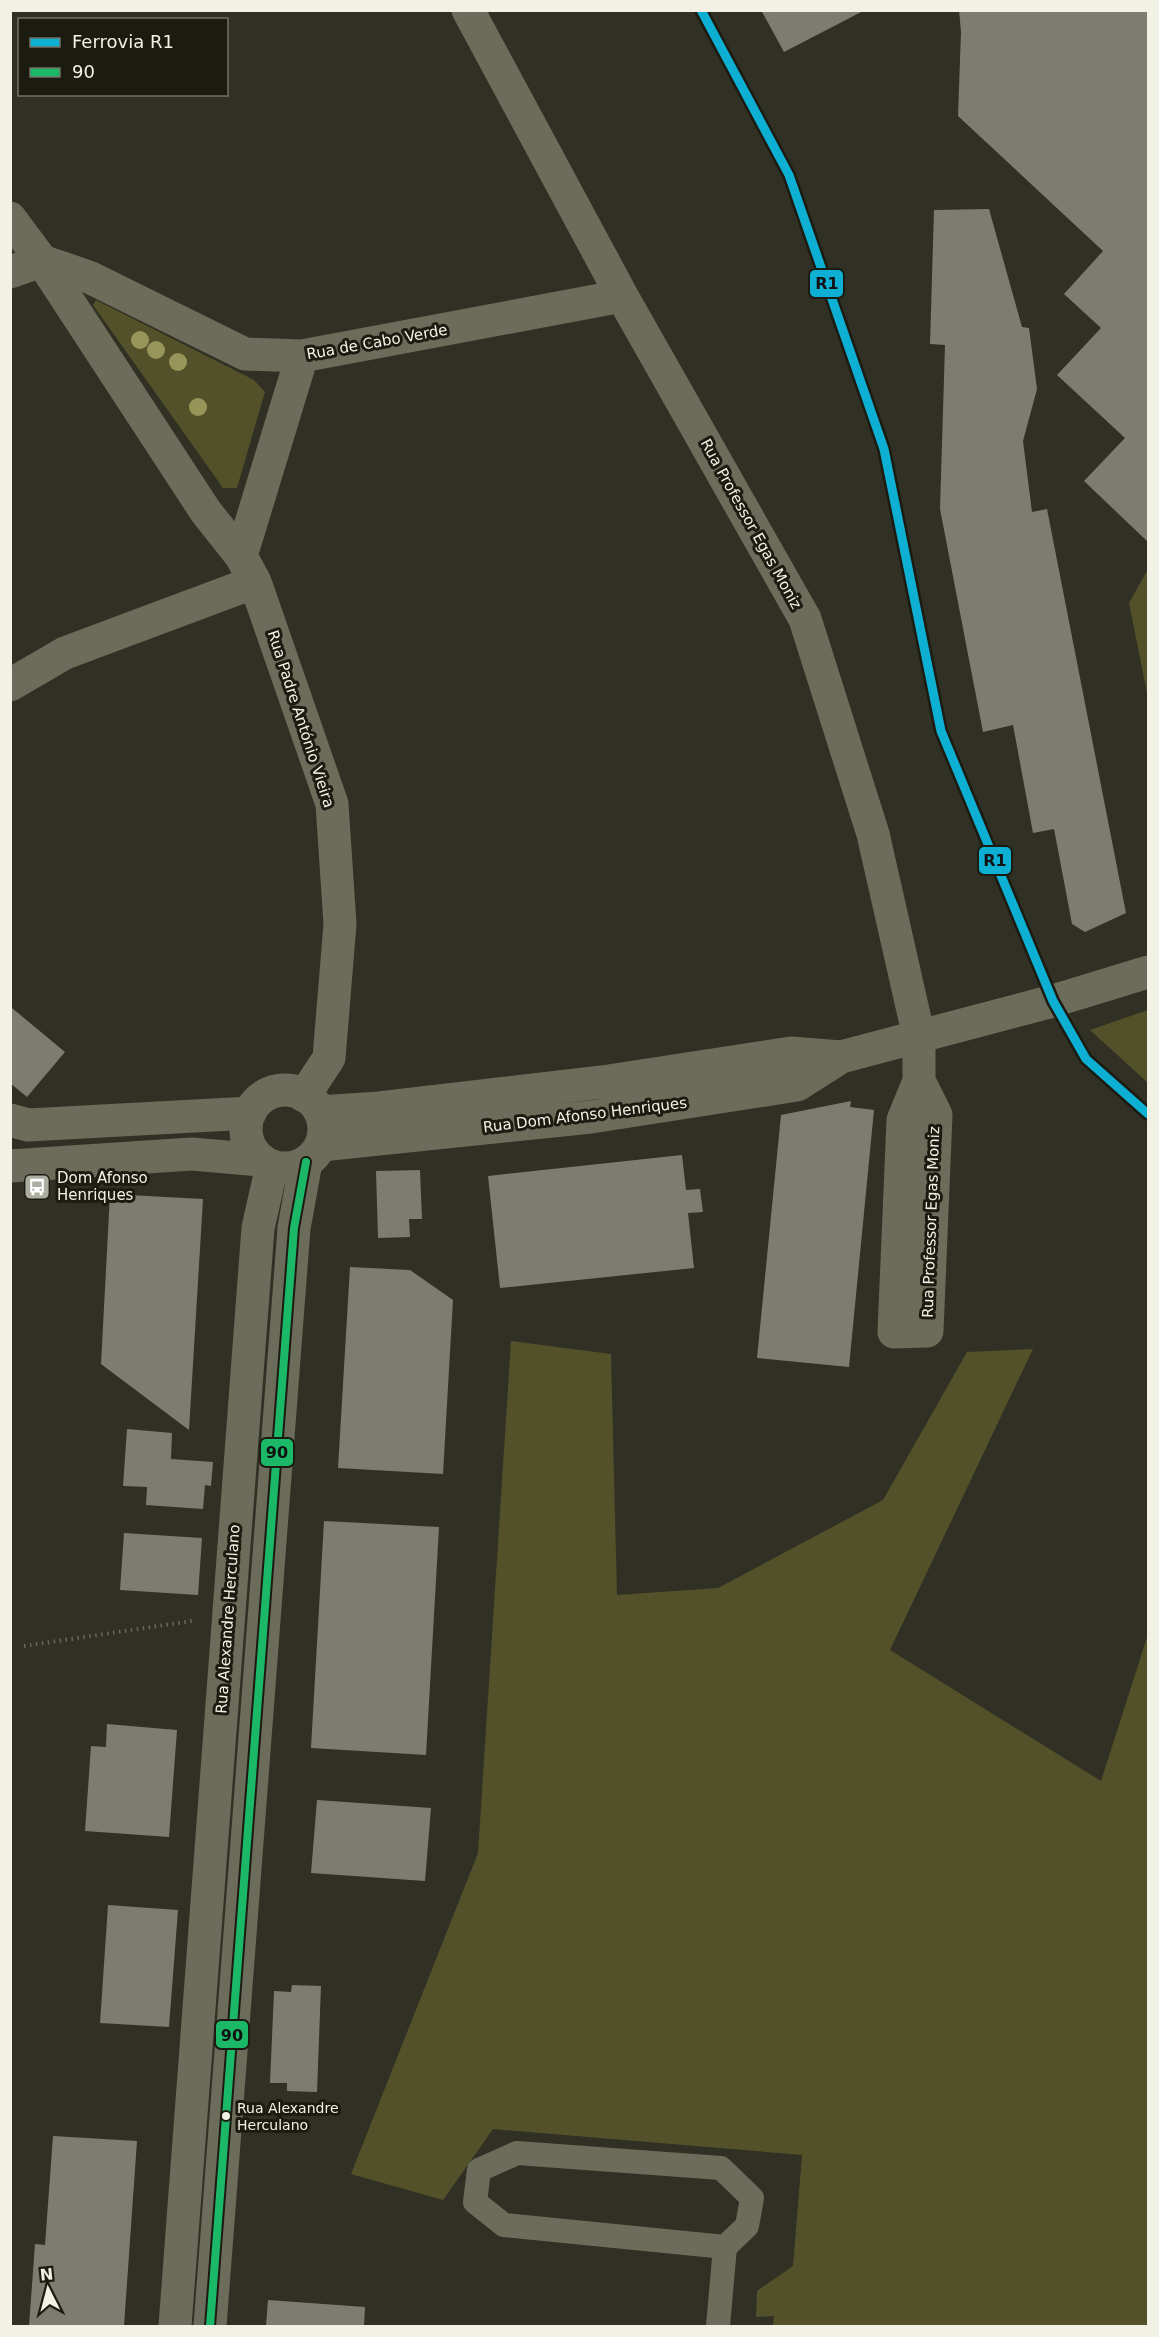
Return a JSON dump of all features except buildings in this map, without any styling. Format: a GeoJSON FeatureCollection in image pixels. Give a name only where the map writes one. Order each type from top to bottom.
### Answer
{"type":"FeatureCollection","features":[{"type":"Feature","properties":{"kind":"street","name":"Rua Professor Egas Moniz"},"geometry":{"type":"LineString","coordinates":[[468,10],[622,296],[805,619],[873,834],[919,1037],[919,1081],[903,1120],[894,1332],[927,1332],[936,1115],[919,1081]]}},
{"type":"Feature","properties":{"kind":"street","name":"Rua Padre António Vieira"},"geometry":{"type":"LineString","coordinates":[[10,218],[42,261],[206,512],[248,569],[332,804],[340,924],[330,1058],[312,1104]]}},
{"type":"Feature","properties":{"kind":"street","name":"Rua de Cabo Verde"},"geometry":{"type":"LineString","coordinates":[[42,261],[89,277],[245,354],[302,356],[622,296]]}},
{"type":"Feature","properties":{"kind":"street"},"geometry":{"type":"LineString","coordinates":[[10,272],[42,261]]}},
{"type":"Feature","properties":{"kind":"street"},"geometry":{"type":"LineString","coordinates":[[10,685],[65,653],[248,569],[302,356]]}},
{"type":"Feature","properties":{"kind":"street","name":"Rua Dom Afonso Henriques"},"geometry":{"type":"LineString","coordinates":[[10,1166],[192,1154],[296,1167],[314,1153],[591,1117],[797,1085],[841,1057],[1053,1001],[1149,972]]}},
{"type":"Feature","properties":{"kind":"street","name":"Rua Dom Afonso Henriques"},"geometry":{"type":"LineString","coordinates":[[249,1113],[257,1102],[268,1094],[280,1090],[293,1091],[312,1104],[379,1107],[602,1082],[791,1053],[841,1057]]}},
{"type":"Feature","properties":{"kind":"street"},"geometry":{"type":"LineString","coordinates":[[210,2326],[294,1228],[324,1123],[312,1104]]}},
{"type":"Feature","properties":{"kind":"street"},"geometry":{"type":"LineString","coordinates":[[10,1120],[28,1125],[249,1113],[246,1126],[247,1138],[252,1150],[266,1163]]}},
{"type":"Feature","properties":{"kind":"street","name":"Rua Alexandre Herculano"},"geometry":{"type":"LineString","coordinates":[[175,2326],[258,1228],[266,1163]]}},
{"type":"Feature","properties":{"kind":"street"},"geometry":{"type":"LineString","coordinates":[[186,2181],[221,2185]]}},
{"type":"Feature","properties":{"kind":"lane"},"geometry":{"type":"LineString","coordinates":[[718,2326],[725,2247],[747,2226],[752,2198],[721,2168],[517,2153],[479,2170],[475,2202],[504,2224],[725,2247]]}},
{"type":"Feature","properties":{"kind":"path"},"geometry":{"type":"LineString","coordinates":[[24,1646],[228,1615]]}},
{"type":"Feature","properties":{"kind":"shaded area"},"geometry":{"type":"Polygon","coordinates":[[[96,300],[254,380],[265,392],[237,488],[223,488],[93,305],[96,300]]]}},
{"type":"Feature","properties":{"kind":"shaded area"},"geometry":{"type":"Polygon","coordinates":[[[1148,569],[1148,698],[1129,603],[1148,569]]]}},
{"type":"Feature","properties":{"kind":"shaded area"},"geometry":{"type":"Polygon","coordinates":[[[1148,1010],[1148,1083],[1090,1030],[1148,1010]]]}},
{"type":"Feature","properties":{"kind":"shaded area"},"geometry":{"type":"Polygon","coordinates":[[[511,1341],[611,1354],[617,1595],[718,1588],[883,1500],[967,1352],[1033,1349],[890,1650],[1101,1781],[1148,1634],[1148,2326],[773,2326],[774,2316],[756,2317],[757,2291],[793,2266],[802,2155],[493,2129],[443,2200],[351,2174],[478,1853],[511,1341]]]}},
{"type":"Feature","properties":{"kind":"rail line","name":"R1"},"geometry":{"type":"LineString","coordinates":[[701,10],[789,175],[884,449],[941,731],[1053,1001],[1086,1059],[1148,1114]]}},
{"type":"Feature","properties":{"kind":"transit line","name":"90"},"geometry":{"type":"LineString","coordinates":[[210,2326],[294,1228],[306,1162]]}},
{"type":"Feature","properties":{"kind":"place","name":"Dom Afonso Henriques"},"geometry":{"type":"Point","coordinates":[37,1187]}},
{"type":"Feature","properties":{"kind":"place","name":"Rua Alexandre Herculano"},"geometry":{"type":"Point","coordinates":[226,2116]}}]}
